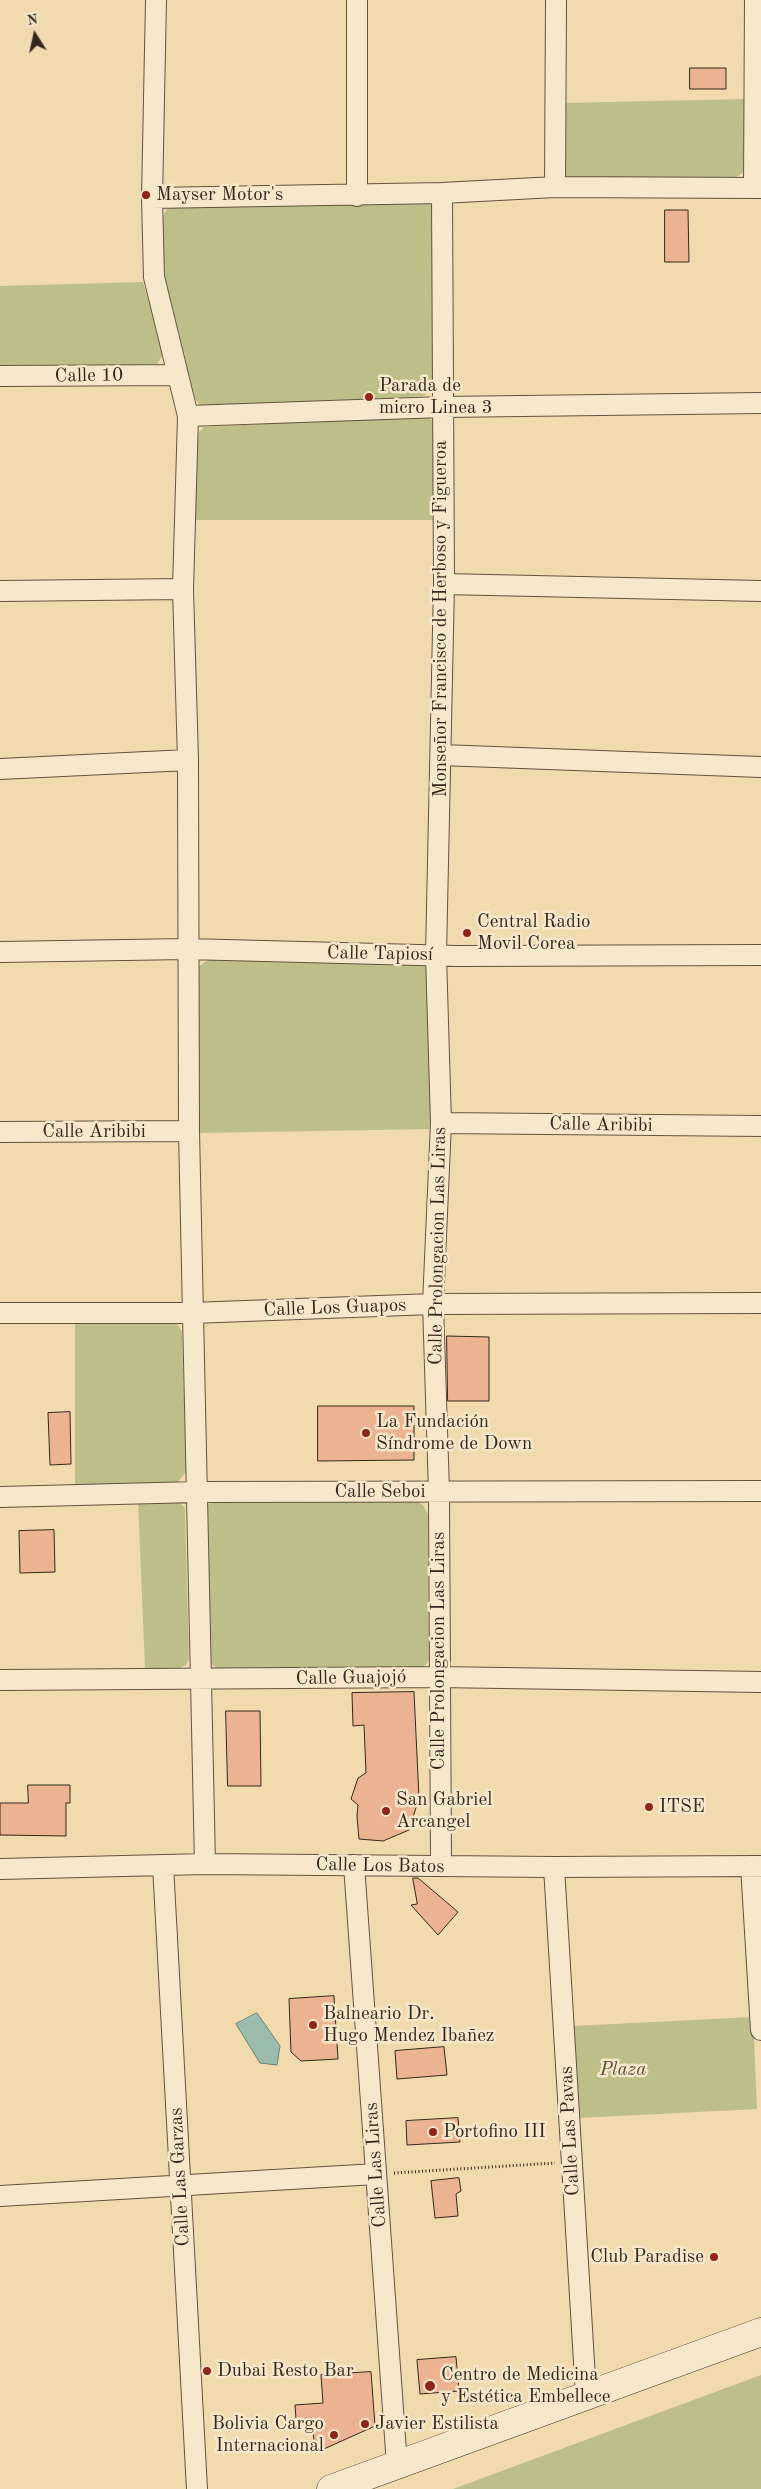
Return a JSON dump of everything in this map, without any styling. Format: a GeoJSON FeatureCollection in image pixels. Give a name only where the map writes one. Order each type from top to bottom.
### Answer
{"type":"FeatureCollection","features":[{"type":"Feature","properties":{"kind":"street"},"geometry":{"type":"LineString","coordinates":[[156,0],[152,198],[154,278],[188,416],[184,589],[188,760],[187,949],[189,1131],[205,1864]]}},
{"type":"Feature","properties":{"kind":"street"},"geometry":{"type":"LineString","coordinates":[[357,196],[358,0]]}},
{"type":"Feature","properties":{"kind":"street"},"geometry":{"type":"LineString","coordinates":[[555,187],[556,0]]}},
{"type":"Feature","properties":{"kind":"street"},"geometry":{"type":"LineString","coordinates":[[152,198],[442,194],[555,187],[757,188],[755,0]]}},
{"type":"Feature","properties":{"kind":"street","name":"Monseñor Francisco de Herboso y Figueroa"},"geometry":{"type":"LineString","coordinates":[[436,955],[444,584],[442,194]]}},
{"type":"Feature","properties":{"kind":"street","name":"Calle 10"},"geometry":{"type":"LineString","coordinates":[[0,376],[178,375]]}},
{"type":"Feature","properties":{"kind":"street"},"geometry":{"type":"LineString","coordinates":[[188,416],[442,407],[761,404]]}},
{"type":"Feature","properties":{"kind":"street"},"geometry":{"type":"LineString","coordinates":[[444,584],[761,592]]}},
{"type":"Feature","properties":{"kind":"street"},"geometry":{"type":"LineString","coordinates":[[0,591],[184,589]]}},
{"type":"Feature","properties":{"kind":"street"},"geometry":{"type":"LineString","coordinates":[[441,755],[761,767]]}},
{"type":"Feature","properties":{"kind":"street"},"geometry":{"type":"LineString","coordinates":[[0,769],[188,760]]}},
{"type":"Feature","properties":{"kind":"street","name":"Calle Tapiosí"},"geometry":{"type":"LineString","coordinates":[[0,952],[187,949],[436,955],[761,955]]}},
{"type":"Feature","properties":{"kind":"street","name":"Calle Prolongacion Las Liras"},"geometry":{"type":"LineString","coordinates":[[436,955],[441,1123],[433,1304],[438,1492],[441,1866]]}},
{"type":"Feature","properties":{"kind":"street","name":"Calle Aribibi"},"geometry":{"type":"LineString","coordinates":[[441,1123],[761,1126]]}},
{"type":"Feature","properties":{"kind":"street","name":"Calle Aribibi"},"geometry":{"type":"LineString","coordinates":[[0,1132],[189,1131]]}},
{"type":"Feature","properties":{"kind":"street","name":"Calle Los Guapos"},"geometry":{"type":"LineString","coordinates":[[0,1313],[192,1313],[433,1304],[761,1303]]}},
{"type":"Feature","properties":{"kind":"street","name":"Calle Seboi"},"geometry":{"type":"LineString","coordinates":[[0,1498],[196,1492],[761,1491]]}},
{"type":"Feature","properties":{"kind":"street","name":"Calle Guajojó"},"geometry":{"type":"LineString","coordinates":[[0,1680],[438,1677],[761,1682]]}},
{"type":"Feature","properties":{"kind":"street","name":"Calle Los Batos"},"geometry":{"type":"LineString","coordinates":[[0,1869],[205,1864],[554,1867],[756,1866]]}},
{"type":"Feature","properties":{"kind":"street","name":"Calle Las Garzas"},"geometry":{"type":"LineString","coordinates":[[163,1865],[197,2489]]}},
{"type":"Feature","properties":{"kind":"street","name":"Calle Las Liras"},"geometry":{"type":"LineString","coordinates":[[354,1865],[397,2465]]}},
{"type":"Feature","properties":{"kind":"street"},"geometry":{"type":"LineString","coordinates":[[756,1866],[761,2030]]}},
{"type":"Feature","properties":{"kind":"street","name":"Calle Las Pavas"},"geometry":{"type":"LineString","coordinates":[[554,1867],[586,2395]]}},
{"type":"Feature","properties":{"kind":"street"},"geometry":{"type":"LineString","coordinates":[[0,2196],[376,2174]]}},
{"type":"Feature","properties":{"kind":"street"},"geometry":{"type":"LineString","coordinates":[[331,2489],[761,2332]]}},
{"type":"Feature","properties":{"kind":"path"},"geometry":{"type":"LineString","coordinates":[[376,2174],[572,2162]]}},
{"type":"Feature","properties":{"kind":"green space"},"geometry":{"type":"Polygon","coordinates":[[[745,99],[745,171],[734,179],[567,180],[563,173],[564,103],[745,99]]]}},
{"type":"Feature","properties":{"kind":"green space"},"geometry":{"type":"Polygon","coordinates":[[[427,201],[437,211],[437,388],[423,396],[215,409],[200,405],[193,396],[162,285],[163,216],[167,209],[175,205],[427,201]]]}},
{"type":"Feature","properties":{"kind":"green space"},"geometry":{"type":"Polygon","coordinates":[[[143,282],[164,353],[157,364],[0,369],[0,286],[143,282]]]}},
{"type":"Feature","properties":{"kind":"green space"},"geometry":{"type":"Polygon","coordinates":[[[429,417],[433,422],[433,520],[193,520],[195,437],[204,427],[429,417]]]}},
{"type":"Feature","properties":{"kind":"green space"},"geometry":{"type":"Polygon","coordinates":[[[209,959],[430,963],[435,1129],[200,1133],[198,967],[209,959]]]}},
{"type":"Feature","properties":{"kind":"green space"},"geometry":{"type":"Polygon","coordinates":[[[75,1322],[169,1322],[177,1324],[182,1331],[186,1472],[177,1483],[75,1486],[75,1322]]]}},
{"type":"Feature","properties":{"kind":"green space"},"geometry":{"type":"Polygon","coordinates":[[[414,1499],[423,1505],[428,1514],[429,1660],[424,1667],[218,1669],[211,1664],[207,1657],[205,1508],[208,1504],[221,1500],[414,1499]]]}},
{"type":"Feature","properties":{"kind":"green space"},"geometry":{"type":"Polygon","coordinates":[[[138,1501],[179,1502],[185,1508],[189,1659],[186,1665],[180,1668],[145,1669],[138,1501]]]}},
{"type":"Feature","properties":{"kind":"green space","name":"Plaza"},"geometry":{"type":"Polygon","coordinates":[[[753,2017],[757,2109],[577,2118],[574,2026],[753,2017]]]}},
{"type":"Feature","properties":{"kind":"green space"},"geometry":{"type":"Polygon","coordinates":[[[761,2375],[761,2489],[453,2489],[761,2375]]]}},
{"type":"Feature","properties":{"kind":"shaded area"},"geometry":{"type":"Polygon","coordinates":[[[257,2013],[280,2046],[277,2065],[260,2063],[236,2024],[257,2013]]]}},
{"type":"Feature","properties":{"kind":"building"},"geometry":{"type":"Polygon","coordinates":[[[690,68],[726,68],[726,89],[690,89],[690,68]]]}},
{"type":"Feature","properties":{"kind":"building"},"geometry":{"type":"Polygon","coordinates":[[[665,210],[688,210],[689,262],[665,262],[665,210]]]}},
{"type":"Feature","properties":{"kind":"building"},"geometry":{"type":"Polygon","coordinates":[[[447,1336],[489,1337],[489,1401],[448,1401],[447,1336]]]}},
{"type":"Feature","properties":{"kind":"building","name":"La Fundación Síndrome de Down"},"geometry":{"type":"Polygon","coordinates":[[[318,1406],[414,1406],[414,1460],[318,1461],[318,1406]]]}},
{"type":"Feature","properties":{"kind":"building"},"geometry":{"type":"Polygon","coordinates":[[[70,1412],[71,1464],[50,1465],[48,1413],[70,1412]]]}},
{"type":"Feature","properties":{"kind":"building"},"geometry":{"type":"Polygon","coordinates":[[[54,1530],[55,1572],[20,1573],[19,1531],[54,1530]]]}},
{"type":"Feature","properties":{"kind":"building"},"geometry":{"type":"Polygon","coordinates":[[[414,1692],[419,1798],[409,1830],[383,1841],[359,1839],[358,1805],[351,1799],[358,1778],[366,1773],[364,1725],[353,1726],[352,1693],[414,1692]]]}},
{"type":"Feature","properties":{"kind":"building"},"geometry":{"type":"Polygon","coordinates":[[[226,1711],[260,1711],[261,1786],[228,1786],[226,1711]]]}},
{"type":"Feature","properties":{"kind":"building"},"geometry":{"type":"Polygon","coordinates":[[[28,1785],[70,1785],[70,1803],[66,1803],[66,1836],[0,1835],[0,1803],[28,1803],[28,1785]]]}},
{"type":"Feature","properties":{"kind":"building"},"geometry":{"type":"Polygon","coordinates":[[[413,1878],[418,1878],[458,1912],[438,1935],[411,1905],[417,1904],[413,1878]]]}},
{"type":"Feature","properties":{"kind":"building","name":"Balneario Dr. Hugo Mendez Ibañez"},"geometry":{"type":"Polygon","coordinates":[[[334,1996],[338,2059],[301,2061],[291,2052],[289,1999],[334,1996]]]}},
{"type":"Feature","properties":{"kind":"building"},"geometry":{"type":"Polygon","coordinates":[[[444,2047],[447,2075],[397,2079],[395,2051],[444,2047]]]}},
{"type":"Feature","properties":{"kind":"building","name":"Portofino III"},"geometry":{"type":"Polygon","coordinates":[[[458,2118],[460,2142],[407,2145],[406,2121],[458,2118]]]}},
{"type":"Feature","properties":{"kind":"building"},"geometry":{"type":"Polygon","coordinates":[[[459,2178],[461,2191],[456,2194],[458,2216],[435,2218],[431,2181],[459,2178]]]}},
{"type":"Feature","properties":{"kind":"building"},"geometry":{"type":"Polygon","coordinates":[[[456,2357],[459,2391],[420,2394],[417,2360],[456,2357]]]}},
{"type":"Feature","properties":{"kind":"building"},"geometry":{"type":"Polygon","coordinates":[[[371,2372],[375,2426],[315,2453],[312,2418],[296,2419],[295,2405],[323,2403],[321,2375],[371,2372]]]}},
{"type":"Feature","properties":{"kind":"place","name":"Mayser Motor's"},"geometry":{"type":"Point","coordinates":[146,195]}},
{"type":"Feature","properties":{"kind":"place","name":"Parada de micro Linea 3"},"geometry":{"type":"Point","coordinates":[369,397]}},
{"type":"Feature","properties":{"kind":"place","name":"Central Radio Movil Corea"},"geometry":{"type":"Point","coordinates":[467,933]}},
{"type":"Feature","properties":{"kind":"place","name":"La Fundación Síndrome de Down"},"geometry":{"type":"Point","coordinates":[366,1433]}},
{"type":"Feature","properties":{"kind":"place","name":"ITSE"},"geometry":{"type":"Point","coordinates":[649,1807]}},
{"type":"Feature","properties":{"kind":"place","name":"San Gabriel Arcangel"},"geometry":{"type":"Point","coordinates":[386,1811]}},
{"type":"Feature","properties":{"kind":"place","name":"Balneario Dr. Hugo Mendez Ibañez"},"geometry":{"type":"Point","coordinates":[313,2025]}},
{"type":"Feature","properties":{"kind":"place","name":"Portofino III"},"geometry":{"type":"Point","coordinates":[433,2132]}},
{"type":"Feature","properties":{"kind":"place","name":"Club Paradise"},"geometry":{"type":"Point","coordinates":[714,2257]}},
{"type":"Feature","properties":{"kind":"place","name":"Dubai Resto Bar"},"geometry":{"type":"Point","coordinates":[207,2371]}},
{"type":"Feature","properties":{"kind":"place","name":"Centro de Medicina y Estética Embellece"},"geometry":{"type":"Point","coordinates":[430,2386]}},
{"type":"Feature","properties":{"kind":"place","name":"Javier Estilista"},"geometry":{"type":"Point","coordinates":[365,2424]}},
{"type":"Feature","properties":{"kind":"place","name":"Bolivia Cargo Internacional"},"geometry":{"type":"Point","coordinates":[334,2435]}}]}
